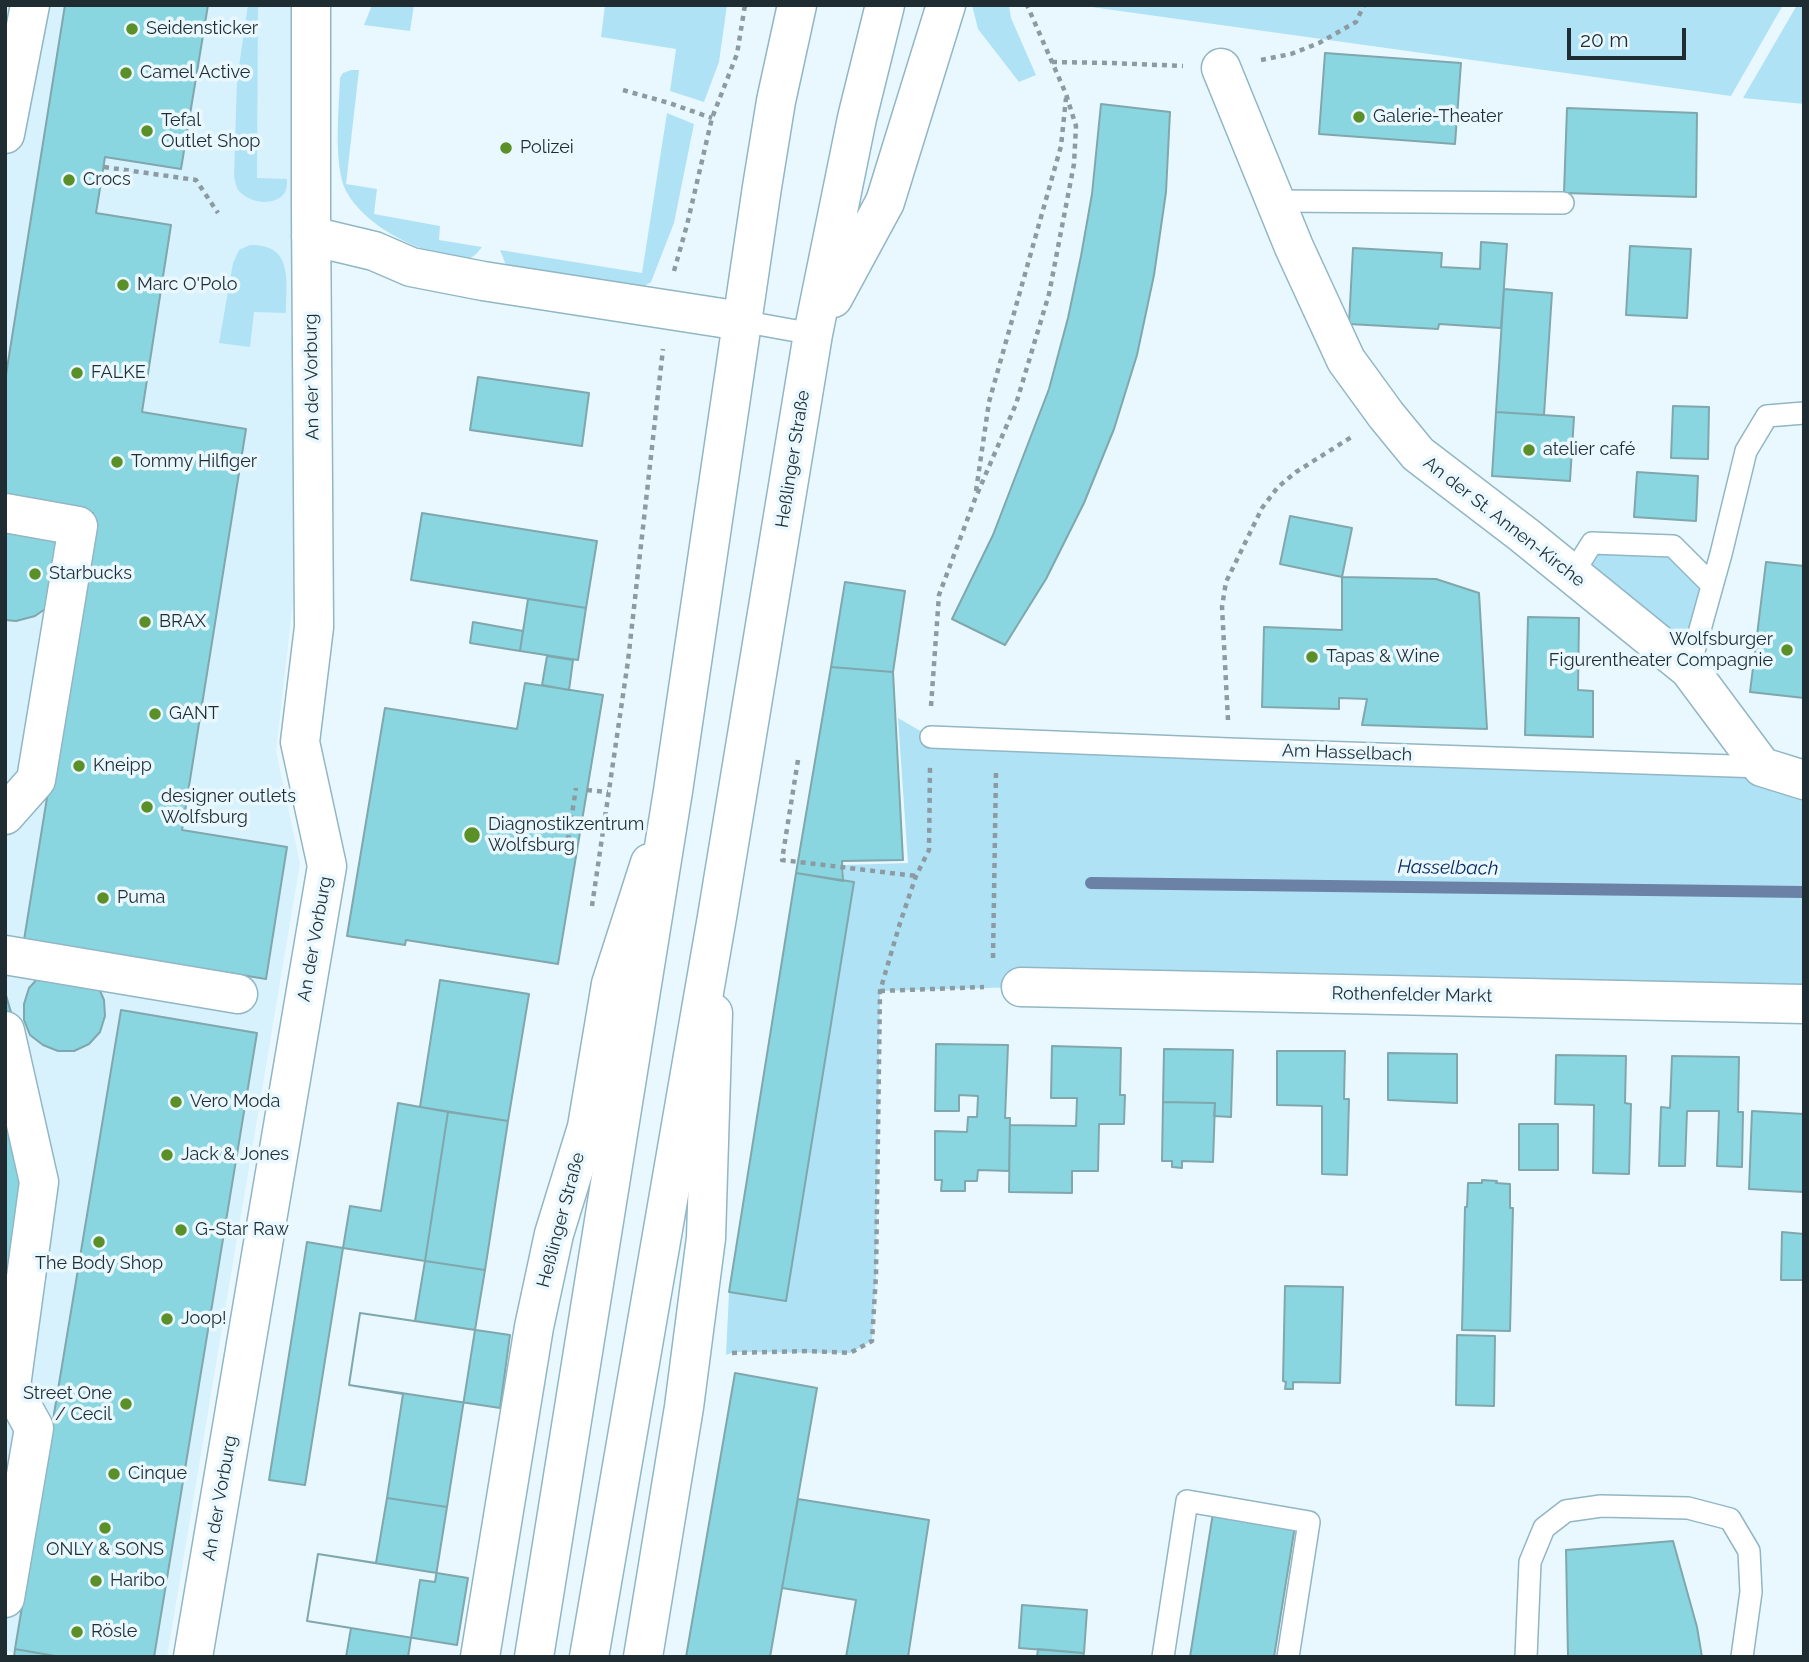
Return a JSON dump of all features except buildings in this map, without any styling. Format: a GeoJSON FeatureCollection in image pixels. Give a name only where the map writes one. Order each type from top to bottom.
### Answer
{"type":"FeatureCollection","features":[{"type":"Feature","properties":{"kind":"street"},"geometry":{"type":"LineString","coordinates":[[5,134],[30,5]]}},
{"type":"Feature","properties":{"kind":"street","name":"An der Vorburg"},"geometry":{"type":"LineString","coordinates":[[193,1657],[327,866],[300,742],[314,627],[311,5]]}},
{"type":"Feature","properties":{"kind":"street","name":"Heßlinger Straße"},"geometry":{"type":"LineString","coordinates":[[534,1657],[673,791],[776,100],[797,5]]}},
{"type":"Feature","properties":{"kind":"street","name":"Heßlinger Straße"},"geometry":{"type":"LineString","coordinates":[[589,1657],[717,916],[813,334],[857,118],[885,5]]}},
{"type":"Feature","properties":{"kind":"street"},"geometry":{"type":"LineString","coordinates":[[813,334],[885,202],[946,5]]}},
{"type":"Feature","properties":{"kind":"street","name":"An der St. Annen-Kirche"},"geometry":{"type":"LineString","coordinates":[[1221,68],[1294,247],[1346,360],[1386,415],[1418,454],[1689,669],[1762,767]]}},
{"type":"Feature","properties":{"kind":"street"},"geometry":{"type":"LineString","coordinates":[[311,236],[374,251],[411,267],[741,321]]}},
{"type":"Feature","properties":{"kind":"street"},"geometry":{"type":"LineString","coordinates":[[5,513],[78,526],[36,780],[5,815]]}},
{"type":"Feature","properties":{"kind":"street"},"geometry":{"type":"LineString","coordinates":[[1762,767],[1804,780]]}},
{"type":"Feature","properties":{"kind":"street","name":"Heßlinger Straße"},"geometry":{"type":"LineString","coordinates":[[480,1657],[534,1327],[554,1234],[587,1127],[611,984],[673,791]]}},
{"type":"Feature","properties":{"kind":"street","name":"Heßlinger Straße"},"geometry":{"type":"LineString","coordinates":[[643,1657],[684,1407],[706,1238],[717,916]]}},
{"type":"Feature","properties":{"kind":"street"},"geometry":{"type":"LineString","coordinates":[[5,955],[238,995]]}},
{"type":"Feature","properties":{"kind":"street","name":"Rothenfelder Markt"},"geometry":{"type":"LineString","coordinates":[[1007,987],[1804,1004]]}},
{"type":"Feature","properties":{"kind":"street"},"geometry":{"type":"LineString","coordinates":[[5,1031],[38,1182],[8,1390],[34,1428],[5,1598]]}},
{"type":"Feature","properties":{"kind":"lane"},"geometry":{"type":"LineString","coordinates":[[1275,201],[1563,203]]}},
{"type":"Feature","properties":{"kind":"lane"},"geometry":{"type":"LineString","coordinates":[[741,321],[813,334]]}},
{"type":"Feature","properties":{"kind":"lane"},"geometry":{"type":"LineString","coordinates":[[1689,669],[1746,451],[1767,416],[1804,413]]}},
{"type":"Feature","properties":{"kind":"lane"},"geometry":{"type":"LineString","coordinates":[[1572,575],[1592,543],[1673,546],[1713,584]]}},
{"type":"Feature","properties":{"kind":"lane","name":"Am Hasselbach"},"geometry":{"type":"LineString","coordinates":[[931,737],[1762,767]]}},
{"type":"Feature","properties":{"kind":"lane"},"geometry":{"type":"LineString","coordinates":[[1163,1657],[1187,1501],[1309,1522],[1288,1657]]}},
{"type":"Feature","properties":{"kind":"lane"},"geometry":{"type":"LineString","coordinates":[[1527,1657],[1530,1562],[1544,1528],[1566,1511],[1601,1506],[1688,1508],[1730,1519],[1749,1552],[1751,1592],[1742,1657]]}},
{"type":"Feature","properties":{"kind":"path"},"geometry":{"type":"LineString","coordinates":[[667,308],[675,265],[712,118],[737,54],[745,5]]}},
{"type":"Feature","properties":{"kind":"path"},"geometry":{"type":"LineString","coordinates":[[1027,5],[1066,94],[1076,125],[1074,164],[1049,294],[1016,404],[975,499],[989,402],[1061,146],[1066,94]]}},
{"type":"Feature","properties":{"kind":"path"},"geometry":{"type":"LineString","coordinates":[[1052,62],[1221,68],[1291,54],[1319,43],[1356,22],[1364,5]]}},
{"type":"Feature","properties":{"kind":"path"},"geometry":{"type":"LineString","coordinates":[[623,90],[712,118]]}},
{"type":"Feature","properties":{"kind":"path"},"geometry":{"type":"LineString","coordinates":[[104,167],[196,180],[218,214]]}},
{"type":"Feature","properties":{"kind":"path"},"geometry":{"type":"LineString","coordinates":[[1229,749],[1222,607],[1226,582],[1262,508],[1278,487],[1296,472],[1386,415]]}},
{"type":"Feature","properties":{"kind":"path"},"geometry":{"type":"LineString","coordinates":[[726,1356],[734,1352],[850,1353],[872,1341],[876,1275],[880,991],[1007,987],[997,740]]}},
{"type":"Feature","properties":{"kind":"path"},"geometry":{"type":"LineString","coordinates":[[799,760],[782,860],[916,876]]}},
{"type":"Feature","properties":{"kind":"path"},"geometry":{"type":"LineString","coordinates":[[568,840],[576,788]]}},
{"type":"Feature","properties":{"kind":"path"},"geometry":{"type":"LineString","coordinates":[[587,790],[608,792]]}},
{"type":"Feature","properties":{"kind":"shaded area","name":"designer outlets Wolfsburg"},"geometry":{"type":"Polygon","coordinates":[[[5,5],[296,5],[293,602],[276,751],[300,863],[167,1657],[37,1657],[5,1651],[5,5]]]}},
{"type":"Feature","properties":{"kind":"shaded area"},"geometry":{"type":"Polygon","coordinates":[[[248,5],[258,5],[257,178],[287,179],[286,190],[282,196],[269,202],[254,200],[241,193],[234,177],[237,80],[248,5]]]}},
{"type":"Feature","properties":{"kind":"shaded area"},"geometry":{"type":"Polygon","coordinates":[[[372,5],[414,5],[410,31],[364,25],[372,5]]]}},
{"type":"Feature","properties":{"kind":"shaded area"},"geometry":{"type":"Polygon","coordinates":[[[605,5],[727,5],[719,62],[704,102],[670,91],[676,49],[601,37],[605,5]]]}},
{"type":"Feature","properties":{"kind":"shaded area"},"geometry":{"type":"Polygon","coordinates":[[[972,5],[1009,5],[1011,18],[1036,75],[1019,82],[978,29],[972,5]]]}},
{"type":"Feature","properties":{"kind":"shaded area"},"geometry":{"type":"Polygon","coordinates":[[[1077,5],[1783,5],[1731,96],[1077,5]]]}},
{"type":"Feature","properties":{"kind":"shaded area"},"geometry":{"type":"Polygon","coordinates":[[[1797,5],[1804,5],[1804,104],[1743,98],[1797,5]]]}},
{"type":"Feature","properties":{"kind":"shaded area"},"geometry":{"type":"Polygon","coordinates":[[[359,70],[346,184],[377,189],[374,214],[440,226],[439,240],[482,247],[473,257],[449,257],[405,242],[365,215],[346,191],[339,167],[338,120],[340,78],[343,73],[359,70]]]}},
{"type":"Feature","properties":{"kind":"shaded area"},"geometry":{"type":"Polygon","coordinates":[[[667,113],[694,124],[674,223],[651,282],[641,288],[506,265],[500,250],[642,273],[667,113]]]}},
{"type":"Feature","properties":{"kind":"shaded area"},"geometry":{"type":"Polygon","coordinates":[[[250,245],[264,246],[281,258],[286,277],[286,313],[254,312],[250,347],[219,343],[233,263],[239,250],[250,245]]]}},
{"type":"Feature","properties":{"kind":"shaded area"},"geometry":{"type":"Polygon","coordinates":[[[1592,543],[1673,546],[1712,585],[1689,669],[1572,575],[1592,543]]]}},
{"type":"Feature","properties":{"kind":"shaded area"},"geometry":{"type":"Polygon","coordinates":[[[898,718],[931,737],[1804,777],[1804,1004],[1021,987],[880,991],[876,1275],[872,1341],[850,1353],[734,1352],[726,1355],[729,1292],[786,1300],[853,882],[843,880],[845,865],[908,863],[898,718]]]}},
{"type":"Feature","properties":{"kind":"waterway","name":"Hasselbach"},"geometry":{"type":"LineString","coordinates":[[1091,883],[1804,892]]}},
{"type":"Feature","properties":{"kind":"place","name":"Seidensticker"},"geometry":{"type":"Point","coordinates":[132,29]}},
{"type":"Feature","properties":{"kind":"place","name":"Camel Active"},"geometry":{"type":"Point","coordinates":[126,73]}},
{"type":"Feature","properties":{"kind":"place","name":"Galerie-Theater"},"geometry":{"type":"Point","coordinates":[1359,117]}},
{"type":"Feature","properties":{"kind":"place","name":"Tefal Outlet Shop"},"geometry":{"type":"Point","coordinates":[147,131]}},
{"type":"Feature","properties":{"kind":"place","name":"Polizei"},"geometry":{"type":"Point","coordinates":[506,148]}},
{"type":"Feature","properties":{"kind":"place","name":"Crocs"},"geometry":{"type":"Point","coordinates":[69,180]}},
{"type":"Feature","properties":{"kind":"place","name":"Marc O'Polo"},"geometry":{"type":"Point","coordinates":[123,285]}},
{"type":"Feature","properties":{"kind":"place","name":"FALKE"},"geometry":{"type":"Point","coordinates":[77,373]}},
{"type":"Feature","properties":{"kind":"place","name":"atelier café"},"geometry":{"type":"Point","coordinates":[1529,450]}},
{"type":"Feature","properties":{"kind":"place","name":"Tommy Hilfiger"},"geometry":{"type":"Point","coordinates":[117,462]}},
{"type":"Feature","properties":{"kind":"place","name":"Starbucks"},"geometry":{"type":"Point","coordinates":[35,574]}},
{"type":"Feature","properties":{"kind":"place","name":"BRAX"},"geometry":{"type":"Point","coordinates":[145,622]}},
{"type":"Feature","properties":{"kind":"place","name":"Wolfsburger Figurentheater Compagnie"},"geometry":{"type":"Point","coordinates":[1787,650]}},
{"type":"Feature","properties":{"kind":"place","name":"Tapas & Wine"},"geometry":{"type":"Point","coordinates":[1312,657]}},
{"type":"Feature","properties":{"kind":"place","name":"GANT"},"geometry":{"type":"Point","coordinates":[155,714]}},
{"type":"Feature","properties":{"kind":"place","name":"Kneipp"},"geometry":{"type":"Point","coordinates":[79,766]}},
{"type":"Feature","properties":{"kind":"place","name":"designer outlets Wolfsburg"},"geometry":{"type":"Point","coordinates":[147,807]}},
{"type":"Feature","properties":{"kind":"place","name":"Diagnostikzentrum Wolfsburg"},"geometry":{"type":"Point","coordinates":[472,835]}},
{"type":"Feature","properties":{"kind":"place","name":"Puma"},"geometry":{"type":"Point","coordinates":[103,898]}},
{"type":"Feature","properties":{"kind":"place","name":"Vero Moda"},"geometry":{"type":"Point","coordinates":[176,1102]}},
{"type":"Feature","properties":{"kind":"place","name":"Jack & Jones"},"geometry":{"type":"Point","coordinates":[167,1155]}},
{"type":"Feature","properties":{"kind":"place","name":"G-Star Raw"},"geometry":{"type":"Point","coordinates":[181,1230]}},
{"type":"Feature","properties":{"kind":"place","name":"The Body Shop"},"geometry":{"type":"Point","coordinates":[99,1242]}},
{"type":"Feature","properties":{"kind":"place","name":"Joop!"},"geometry":{"type":"Point","coordinates":[167,1319]}},
{"type":"Feature","properties":{"kind":"place","name":"Street One / Cecil"},"geometry":{"type":"Point","coordinates":[126,1404]}},
{"type":"Feature","properties":{"kind":"place","name":"Cinque"},"geometry":{"type":"Point","coordinates":[114,1474]}},
{"type":"Feature","properties":{"kind":"place","name":"ONLY & SONS"},"geometry":{"type":"Point","coordinates":[105,1528]}},
{"type":"Feature","properties":{"kind":"place","name":"Haribo"},"geometry":{"type":"Point","coordinates":[96,1581]}},
{"type":"Feature","properties":{"kind":"place","name":"Rösle"},"geometry":{"type":"Point","coordinates":[77,1632]}}]}
